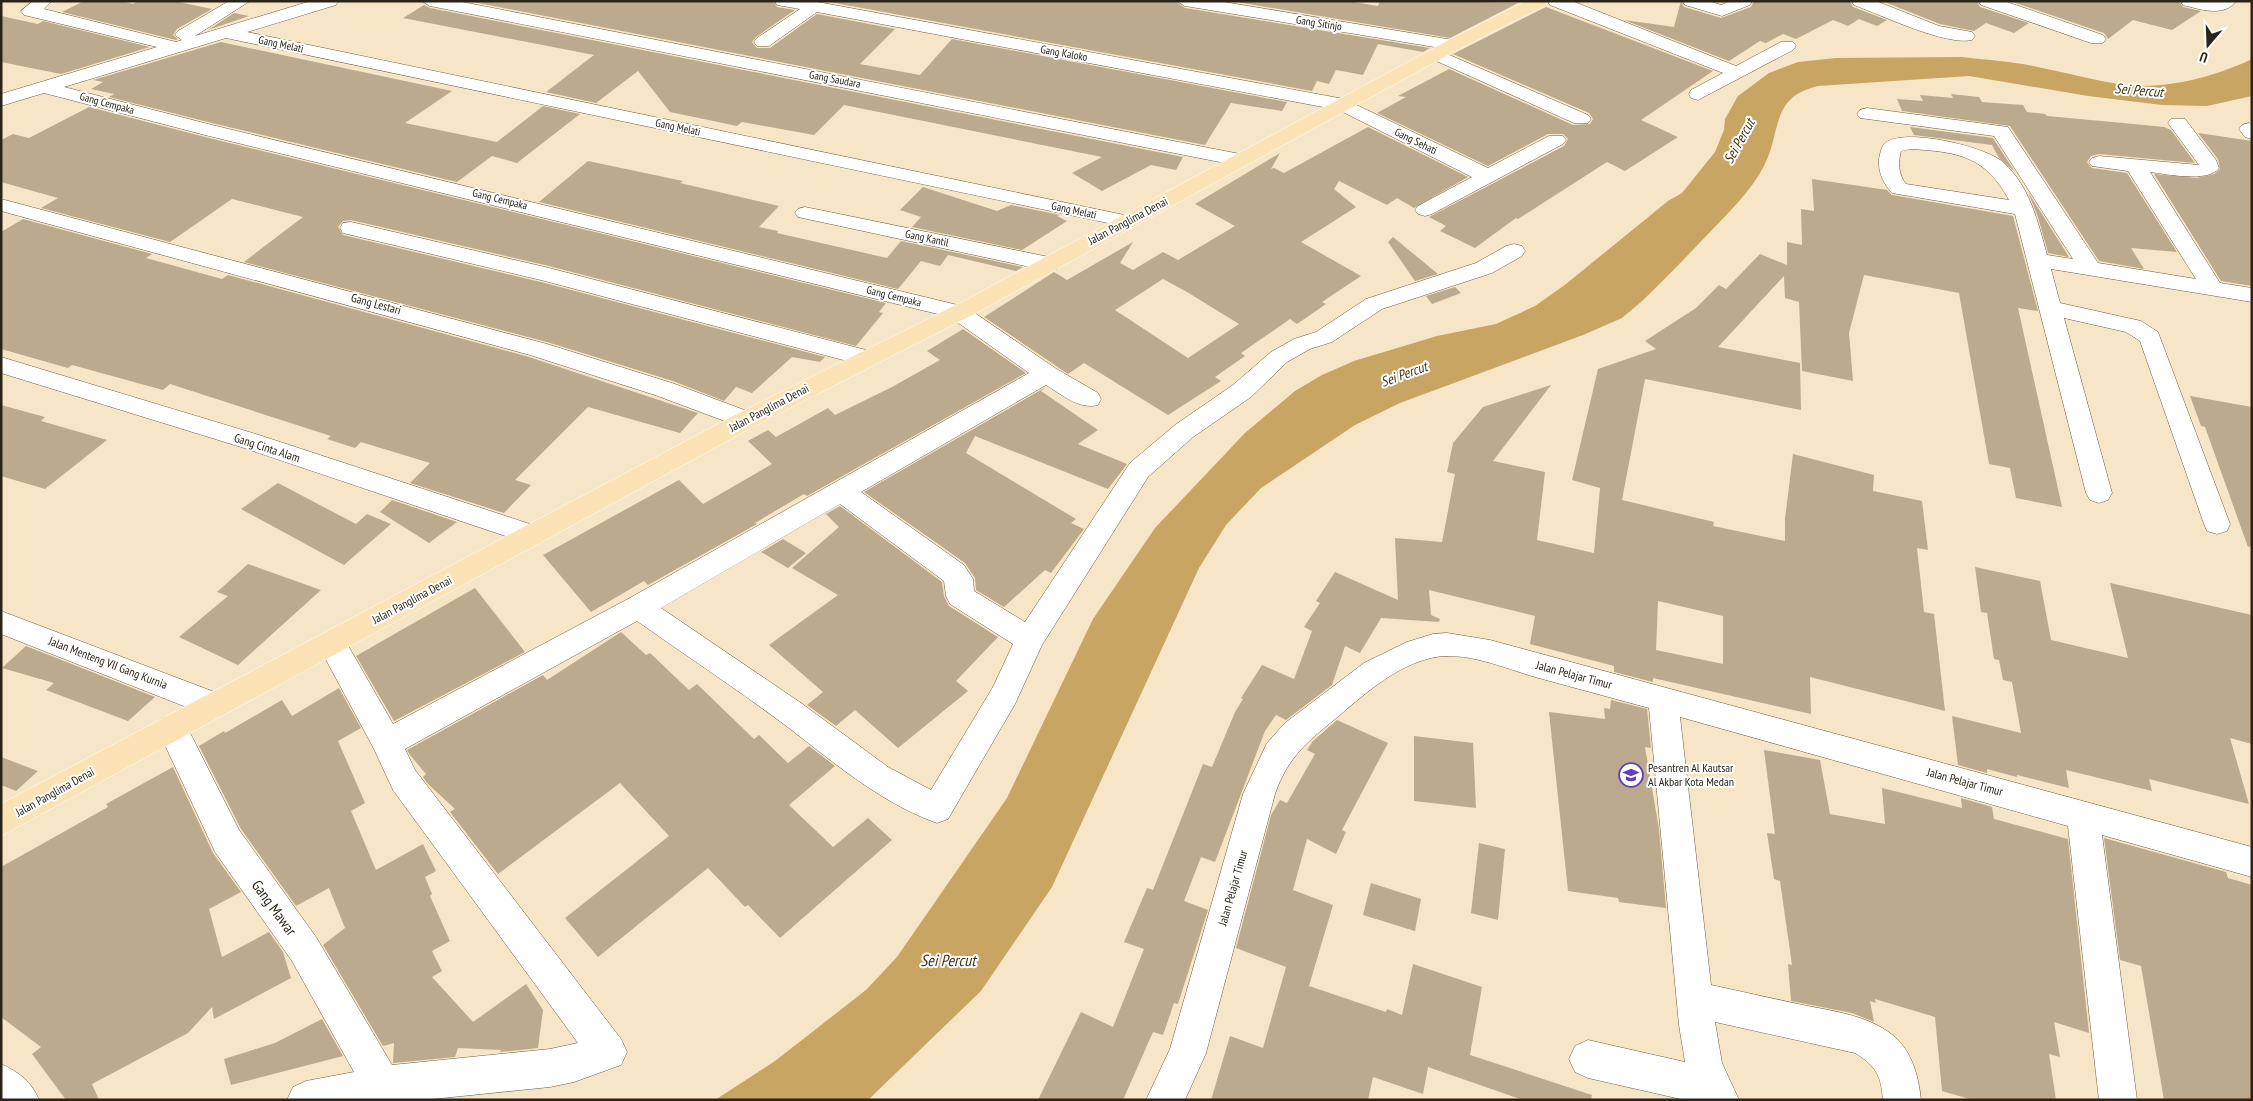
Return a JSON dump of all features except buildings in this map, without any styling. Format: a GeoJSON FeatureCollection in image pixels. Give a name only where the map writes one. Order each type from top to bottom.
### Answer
{"type":"FeatureCollection","features":[{"type":"Feature","properties":{"kind":"main road","name":"Jalan Panglima Denai"},"geometry":{"type":"LineString","coordinates":[[1,821],[746,420],[958,312],[1538,1]]}},
{"type":"Feature","properties":{"kind":"street"},"geometry":{"type":"LineString","coordinates":[[44,1],[30,11],[173,46],[242,1]]}},
{"type":"Feature","properties":{"kind":"street"},"geometry":{"type":"LineString","coordinates":[[1,100],[173,46],[228,33],[330,1]]}},
{"type":"Feature","properties":{"kind":"street","name":"Gang Saudara"},"geometry":{"type":"LineString","coordinates":[[430,1],[1240,160]]}},
{"type":"Feature","properties":{"kind":"street","name":"Gang Kaloko"},"geometry":{"type":"LineString","coordinates":[[783,1],[1344,105]]}},
{"type":"Feature","properties":{"kind":"street","name":"Gang Sitinjo"},"geometry":{"type":"LineString","coordinates":[[1185,1],[1445,50],[1581,120]]}},
{"type":"Feature","properties":{"kind":"street"},"geometry":{"type":"LineString","coordinates":[[1556,1],[1738,73]]}},
{"type":"Feature","properties":{"kind":"street"},"geometry":{"type":"LineString","coordinates":[[1691,1],[1722,11],[1744,1]]}},
{"type":"Feature","properties":{"kind":"street"},"geometry":{"type":"LineString","coordinates":[[1860,1],[1935,30],[1966,36]]}},
{"type":"Feature","properties":{"kind":"street"},"geometry":{"type":"LineString","coordinates":[[1987,1],[2098,39]]}},
{"type":"Feature","properties":{"kind":"street"},"geometry":{"type":"LineString","coordinates":[[2189,1],[2211,7],[2228,1]]}},
{"type":"Feature","properties":{"kind":"street"},"geometry":{"type":"LineString","coordinates":[[763,42],[814,7]]}},
{"type":"Feature","properties":{"kind":"street","name":"Gang Melati"},"geometry":{"type":"LineString","coordinates":[[228,33],[1127,221]]}},
{"type":"Feature","properties":{"kind":"street"},"geometry":{"type":"LineString","coordinates":[[1698,94],[1787,46]]}},
{"type":"Feature","properties":{"kind":"street","name":"Gang Cempaka"},"geometry":{"type":"LineString","coordinates":[[42,87],[958,312]]}},
{"type":"Feature","properties":{"kind":"street","name":"Gang Sehati"},"geometry":{"type":"LineString","coordinates":[[1344,105],[1487,176]]}},
{"type":"Feature","properties":{"kind":"street"},"geometry":{"type":"LineString","coordinates":[[1867,114],[2001,131],[2090,268]]}},
{"type":"Feature","properties":{"kind":"street"},"geometry":{"type":"LineString","coordinates":[[2099,162],[2202,171],[2209,168],[2209,164],[2178,123]]}},
{"type":"Feature","properties":{"kind":"street"},"geometry":{"type":"LineString","coordinates":[[1425,210],[1556,140]]}},
{"type":"Feature","properties":{"kind":"street"},"geometry":{"type":"LineString","coordinates":[[2024,209],[1899,189],[1892,182],[1889,166],[1889,156],[1892,147],[1902,143],[1946,148],[1977,155],[1989,161],[2005,177],[2024,209],[2098,493]]}},
{"type":"Feature","properties":{"kind":"street"},"geometry":{"type":"LineString","coordinates":[[2135,165],[2214,289]]}},
{"type":"Feature","properties":{"kind":"street","name":"Gang Lestari"},"geometry":{"type":"LineString","coordinates":[[1,205],[245,268],[526,346],[683,395],[746,420]]}},
{"type":"Feature","properties":{"kind":"street","name":"Gang Kantil"},"geometry":{"type":"LineString","coordinates":[[805,213],[1048,264]]}},
{"type":"Feature","properties":{"kind":"street"},"geometry":{"type":"LineString","coordinates":[[351,228],[545,274],[866,358]]}},
{"type":"Feature","properties":{"kind":"street"},"geometry":{"type":"LineString","coordinates":[[638,607],[790,712],[877,777],[938,809],[1004,695],[1030,640],[1138,470],[1172,440],[1242,391],[1279,356],[1302,344],[1324,337],[1347,323],[1366,308],[1414,289],[1484,268],[1514,251]]}},
{"type":"Feature","properties":{"kind":"street"},"geometry":{"type":"LineString","coordinates":[[2037,260],[2252,295]]}},
{"type":"Feature","properties":{"kind":"street"},"geometry":{"type":"LineString","coordinates":[[2051,308],[2133,326],[2146,333],[2153,341],[2217,524]]}},
{"type":"Feature","properties":{"kind":"street"},"geometry":{"type":"LineString","coordinates":[[958,312],[1046,374],[1089,399]]}},
{"type":"Feature","properties":{"kind":"street","name":"Gang Cinta Alam"},"geometry":{"type":"LineString","coordinates":[[1,365],[250,441],[532,535]]}},
{"type":"Feature","properties":{"kind":"street"},"geometry":{"type":"LineString","coordinates":[[387,742],[638,607],[1046,374]]}},
{"type":"Feature","properties":{"kind":"street"},"geometry":{"type":"LineString","coordinates":[[840,491],[954,572],[959,579],[960,596],[1030,640]]}},
{"type":"Feature","properties":{"kind":"street","name":"Jalan Menteng VII Gang Kurnia"},"geometry":{"type":"LineString","coordinates":[[1,622],[214,705]]}},
{"type":"Feature","properties":{"kind":"street"},"geometry":{"type":"LineString","coordinates":[[306,1100],[382,1085],[550,1068],[574,1063],[608,1052],[404,780],[387,742],[332,643]]}},
{"type":"Feature","properties":{"kind":"street","name":"Jalan Pelajar Timur"},"geometry":{"type":"LineString","coordinates":[[1165,1100],[1187,1053],[1266,773],[1288,740],[1362,679],[1398,657],[1435,645],[1450,644],[1490,652],[2252,862]]}},
{"type":"Feature","properties":{"kind":"street"},"geometry":{"type":"LineString","coordinates":[[1663,699],[1700,1050],[1716,1094]]}},
{"type":"Feature","properties":{"kind":"street","name":"Gang Mawar"},"geometry":{"type":"LineString","coordinates":[[172,728],[227,842],[304,949],[382,1085]]}},
{"type":"Feature","properties":{"kind":"street"},"geometry":{"type":"LineString","coordinates":[[2083,815],[2118,1100]]}},
{"type":"Feature","properties":{"kind":"street"},"geometry":{"type":"LineString","coordinates":[[1695,999],[1859,1036],[1875,1043],[1884,1051],[1897,1069],[1901,1079],[1902,1100]]}},
{"type":"Feature","properties":{"kind":"street"},"geometry":{"type":"LineString","coordinates":[[1588,1059],[1716,1094]]}},
{"type":"Feature","properties":{"kind":"street"},"geometry":{"type":"LineString","coordinates":[[1,1083],[20,1100]]}},
{"type":"Feature","properties":{"kind":"water","name":"Sei Percut"},"geometry":{"type":"Polygon","coordinates":[[[1962,57],[2024,64],[2103,81],[2142,86],[2191,80],[2222,71],[2252,59],[2252,96],[2207,106],[2162,105],[2088,96],[1969,76],[1818,86],[1803,91],[1792,98],[1780,117],[1770,153],[1764,166],[1747,192],[1668,276],[1622,318],[1583,335],[1400,403],[1355,425],[1261,488],[1226,525],[1199,568],[1052,887],[981,991],[868,1100],[715,1100],[775,1061],[866,990],[897,957],[1007,798],[1093,619],[1155,528],[1245,433],[1295,391],[1322,375],[1354,361],[1437,336],[1496,324],[1535,306],[1566,284],[1668,201],[1682,193],[1715,152],[1724,130],[1725,119],[1738,96],[1769,73],[1798,62],[1836,58],[1962,57]]]}},
{"type":"Feature","properties":{"kind":"place","name":"Pesantren Al Kautsar Al Akbar Kota Medan"},"geometry":{"type":"Point","coordinates":[1631,775]}}]}
